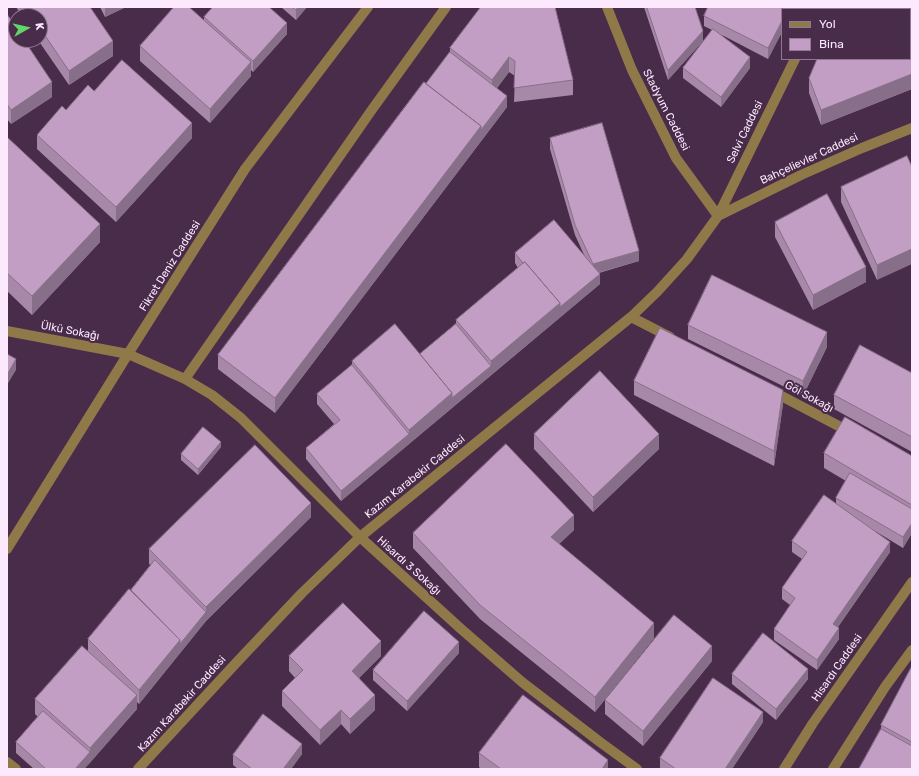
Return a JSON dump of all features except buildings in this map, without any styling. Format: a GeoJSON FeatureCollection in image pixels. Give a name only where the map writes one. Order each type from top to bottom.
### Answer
{"type":"FeatureCollection","features":[{"type":"Feature","properties":{"kind":"street","name":"Fikret Deniz Caddesi"},"geometry":{"type":"LineString","coordinates":[[7,549],[245,169],[368,7]]}},
{"type":"Feature","properties":{"kind":"street"},"geometry":{"type":"LineString","coordinates":[[185,379],[370,111],[446,7]]}},
{"type":"Feature","properties":{"kind":"street","name":"Stadyum Caddesi"},"geometry":{"type":"LineString","coordinates":[[607,7],[632,70],[676,158],[718,216]]}},
{"type":"Feature","properties":{"kind":"street","name":"Selvi Caddesi"},"geometry":{"type":"LineString","coordinates":[[718,216],[795,60]]}},
{"type":"Feature","properties":{"kind":"street","name":"Bahçelievler Caddesi"},"geometry":{"type":"LineString","coordinates":[[718,216],[801,175],[912,128]]}},
{"type":"Feature","properties":{"kind":"street","name":"Kazım Karabekir Caddesi"},"geometry":{"type":"LineString","coordinates":[[138,769],[302,593],[360,537],[631,317],[688,259],[718,216]]}},
{"type":"Feature","properties":{"kind":"street"},"geometry":{"type":"LineString","coordinates":[[631,317],[680,342]]}},
{"type":"Feature","properties":{"kind":"street","name":"Ülkü Sokağı"},"geometry":{"type":"LineString","coordinates":[[7,331],[128,354]]}},
{"type":"Feature","properties":{"kind":"street","name":"Hisardı 3 Sokağı"},"geometry":{"type":"LineString","coordinates":[[128,354],[185,379],[212,395],[241,418],[360,537],[460,628],[522,682],[637,769]]}},
{"type":"Feature","properties":{"kind":"street","name":"Göl Sokağı"},"geometry":{"type":"LineString","coordinates":[[765,387],[863,438]]}},
{"type":"Feature","properties":{"kind":"street","name":"Hisardı Caddesi"},"geometry":{"type":"LineString","coordinates":[[784,769],[813,723],[912,582]]}},
{"type":"Feature","properties":{"kind":"street"},"geometry":{"type":"LineString","coordinates":[[833,769],[912,650]]}},
{"type":"Feature","properties":{"kind":"street"},"geometry":{"type":"LineString","coordinates":[[7,762],[16,769]]}}]}
